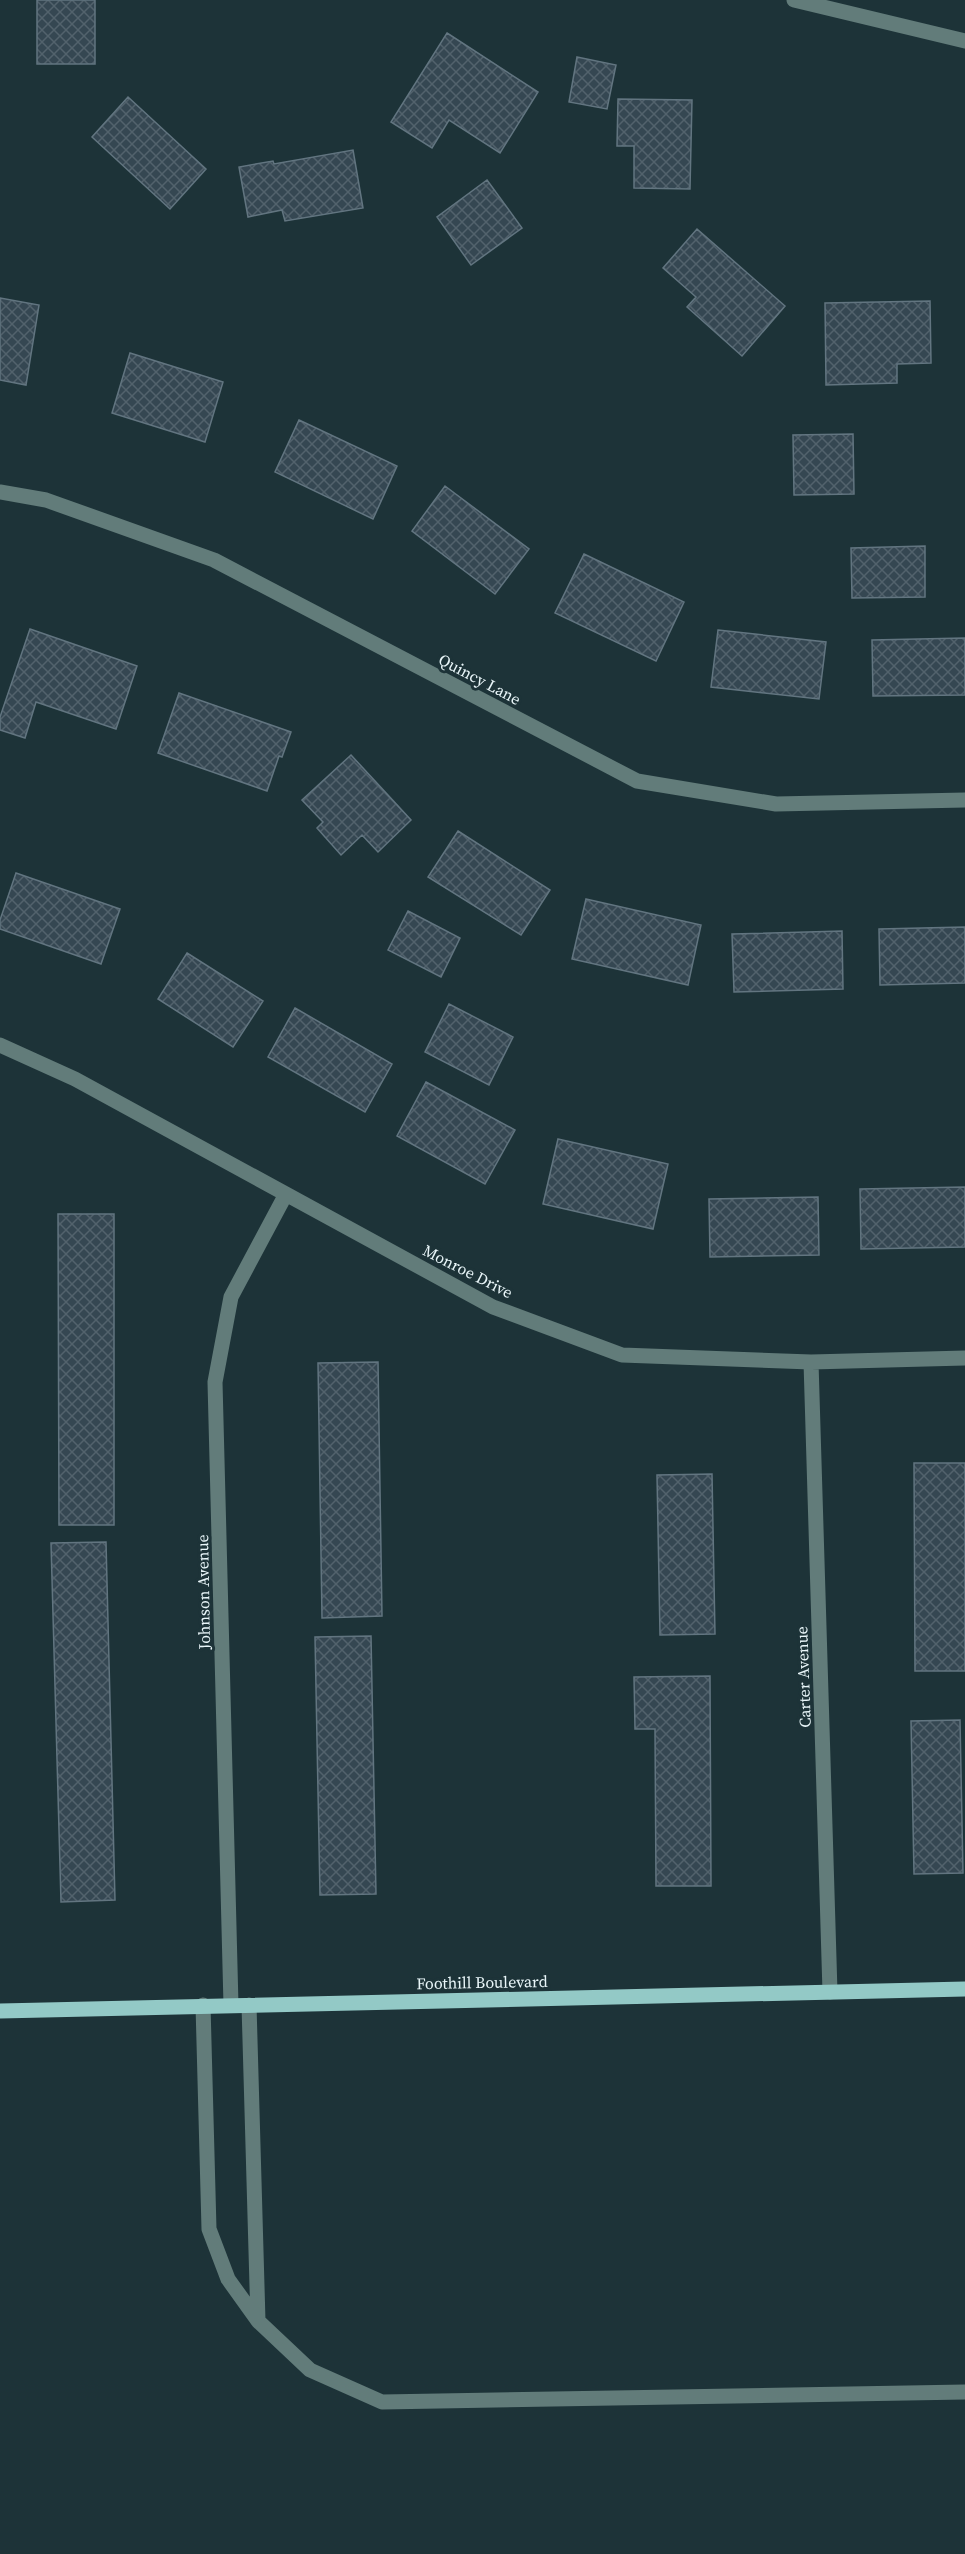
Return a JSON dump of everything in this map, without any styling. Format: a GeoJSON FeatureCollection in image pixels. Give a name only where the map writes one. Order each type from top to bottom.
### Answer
{"type":"FeatureCollection","features":[{"type":"Feature","properties":{"kind":"main road","name":"Foothill Boulevard"},"geometry":{"type":"LineString","coordinates":[[0,2011],[965,1989]]}},
{"type":"Feature","properties":{"kind":"street"},"geometry":{"type":"LineString","coordinates":[[794,0],[965,41]]}},
{"type":"Feature","properties":{"kind":"street","name":"Quincy Lane"},"geometry":{"type":"LineString","coordinates":[[0,492],[46,500],[214,560],[637,781],[776,804],[965,800]]}},
{"type":"Feature","properties":{"kind":"street","name":"Monroe Drive"},"geometry":{"type":"LineString","coordinates":[[0,1046],[75,1079],[493,1308],[622,1355],[811,1362],[965,1358]]}},
{"type":"Feature","properties":{"kind":"street","name":"Johnson Avenue"},"geometry":{"type":"LineString","coordinates":[[231,2006],[215,1382],[231,1297],[286,1194]]}},
{"type":"Feature","properties":{"kind":"street","name":"Carter Avenue"},"geometry":{"type":"LineString","coordinates":[[811,1362],[830,1992]]}},
{"type":"Feature","properties":{"kind":"street"},"geometry":{"type":"LineString","coordinates":[[203,2005],[209,2229],[228,2280],[258,2322],[310,2370],[381,2402],[965,2392]]}},
{"type":"Feature","properties":{"kind":"street"},"geometry":{"type":"LineString","coordinates":[[249,2005],[258,2322]]}},
{"type":"Feature","properties":{"kind":"building"},"geometry":{"type":"Polygon","coordinates":[[[37,0],[95,0],[95,64],[37,64],[37,0]]]}},
{"type":"Feature","properties":{"kind":"building"},"geometry":{"type":"Polygon","coordinates":[[[447,33],[538,92],[500,153],[449,120],[432,148],[391,122],[447,33]]]}},
{"type":"Feature","properties":{"kind":"building"},"geometry":{"type":"Polygon","coordinates":[[[577,57],[616,65],[607,109],[569,102],[577,57]]]}},
{"type":"Feature","properties":{"kind":"building"},"geometry":{"type":"Polygon","coordinates":[[[128,97],[206,169],[170,209],[92,137],[128,97]]]}},
{"type":"Feature","properties":{"kind":"building"},"geometry":{"type":"Polygon","coordinates":[[[618,99],[692,100],[690,189],[634,188],[634,146],[617,146],[618,99]]]}},
{"type":"Feature","properties":{"kind":"building"},"geometry":{"type":"Polygon","coordinates":[[[353,150],[363,208],[285,221],[282,210],[248,217],[239,167],[273,161],[274,164],[353,150]]]}},
{"type":"Feature","properties":{"kind":"building"},"geometry":{"type":"Polygon","coordinates":[[[487,180],[522,228],[471,265],[437,217],[487,180]]]}},
{"type":"Feature","properties":{"kind":"building"},"geometry":{"type":"Polygon","coordinates":[[[697,229],[785,306],[742,356],[687,307],[696,297],[663,268],[697,229]]]}},
{"type":"Feature","properties":{"kind":"building"},"geometry":{"type":"Polygon","coordinates":[[[0,298],[39,305],[26,385],[0,380],[0,298]]]}},
{"type":"Feature","properties":{"kind":"building"},"geometry":{"type":"Polygon","coordinates":[[[930,301],[931,363],[897,364],[897,383],[826,385],[825,303],[930,301]]]}},
{"type":"Feature","properties":{"kind":"building"},"geometry":{"type":"Polygon","coordinates":[[[130,353],[223,382],[205,442],[112,413],[130,353]]]}},
{"type":"Feature","properties":{"kind":"building"},"geometry":{"type":"Polygon","coordinates":[[[299,420],[397,466],[373,519],[275,472],[299,420]]]}},
{"type":"Feature","properties":{"kind":"building"},"geometry":{"type":"Polygon","coordinates":[[[853,434],[854,494],[794,495],[793,435],[853,434]]]}},
{"type":"Feature","properties":{"kind":"building"},"geometry":{"type":"Polygon","coordinates":[[[445,486],[529,549],[495,594],[412,531],[445,486]]]}},
{"type":"Feature","properties":{"kind":"building"},"geometry":{"type":"Polygon","coordinates":[[[925,546],[925,597],[852,598],[851,548],[925,546]]]}},
{"type":"Feature","properties":{"kind":"building"},"geometry":{"type":"Polygon","coordinates":[[[584,554],[684,602],[656,661],[555,613],[584,554]]]}},
{"type":"Feature","properties":{"kind":"building"},"geometry":{"type":"Polygon","coordinates":[[[30,629],[137,666],[116,729],[36,702],[25,738],[0,730],[0,717],[30,629]]]}},
{"type":"Feature","properties":{"kind":"building"},"geometry":{"type":"Polygon","coordinates":[[[718,630],[826,642],[819,699],[711,687],[718,630]]]}},
{"type":"Feature","properties":{"kind":"building"},"geometry":{"type":"Polygon","coordinates":[[[965,638],[965,695],[873,696],[872,640],[965,638]]]}},
{"type":"Feature","properties":{"kind":"building"},"geometry":{"type":"Polygon","coordinates":[[[179,693],[291,732],[282,757],[279,756],[267,791],[158,753],[179,693]]]}},
{"type":"Feature","properties":{"kind":"building"},"geometry":{"type":"Polygon","coordinates":[[[351,755],[411,820],[378,852],[362,835],[341,855],[317,828],[323,822],[302,800],[351,755]]]}},
{"type":"Feature","properties":{"kind":"building"},"geometry":{"type":"Polygon","coordinates":[[[458,831],[550,890],[521,935],[428,877],[458,831]]]}},
{"type":"Feature","properties":{"kind":"building"},"geometry":{"type":"Polygon","coordinates":[[[16,873],[120,909],[101,964],[0,929],[0,920],[16,873]]]}},
{"type":"Feature","properties":{"kind":"building"},"geometry":{"type":"Polygon","coordinates":[[[586,899],[701,925],[688,985],[572,959],[586,899]]]}},
{"type":"Feature","properties":{"kind":"building"},"geometry":{"type":"Polygon","coordinates":[[[408,911],[460,938],[441,977],[388,950],[408,911]]]}},
{"type":"Feature","properties":{"kind":"building"},"geometry":{"type":"Polygon","coordinates":[[[965,927],[965,983],[880,985],[879,929],[965,927]]]}},
{"type":"Feature","properties":{"kind":"building"},"geometry":{"type":"Polygon","coordinates":[[[842,931],[843,989],[734,992],[732,934],[842,931]]]}},
{"type":"Feature","properties":{"kind":"building"},"geometry":{"type":"Polygon","coordinates":[[[187,953],[263,1001],[233,1047],[158,999],[187,953]]]}},
{"type":"Feature","properties":{"kind":"building"},"geometry":{"type":"Polygon","coordinates":[[[449,1004],[513,1037],[489,1085],[425,1052],[449,1004]]]}},
{"type":"Feature","properties":{"kind":"building"},"geometry":{"type":"Polygon","coordinates":[[[295,1008],[392,1064],[365,1112],[268,1057],[295,1008]]]}},
{"type":"Feature","properties":{"kind":"building"},"geometry":{"type":"Polygon","coordinates":[[[426,1082],[515,1130],[485,1184],[397,1136],[426,1082]]]}},
{"type":"Feature","properties":{"kind":"building"},"geometry":{"type":"Polygon","coordinates":[[[558,1139],[668,1164],[653,1229],[543,1204],[558,1139]]]}},
{"type":"Feature","properties":{"kind":"building"},"geometry":{"type":"Polygon","coordinates":[[[965,1187],[965,1247],[861,1249],[860,1189],[965,1187]]]}},
{"type":"Feature","properties":{"kind":"building"},"geometry":{"type":"Polygon","coordinates":[[[818,1197],[819,1255],[710,1257],[709,1199],[818,1197]]]}},
{"type":"Feature","properties":{"kind":"building"},"geometry":{"type":"Polygon","coordinates":[[[58,1214],[114,1214],[114,1525],[59,1525],[58,1214]]]}},
{"type":"Feature","properties":{"kind":"building"},"geometry":{"type":"Polygon","coordinates":[[[378,1362],[382,1616],[322,1618],[318,1363],[378,1362]]]}},
{"type":"Feature","properties":{"kind":"building"},"geometry":{"type":"Polygon","coordinates":[[[914,1463],[965,1463],[965,1671],[915,1671],[914,1463]]]}},
{"type":"Feature","properties":{"kind":"building"},"geometry":{"type":"Polygon","coordinates":[[[712,1474],[715,1634],[660,1635],[657,1475],[712,1474]]]}},
{"type":"Feature","properties":{"kind":"building"},"geometry":{"type":"Polygon","coordinates":[[[106,1542],[115,1900],[61,1902],[51,1543],[106,1542]]]}},
{"type":"Feature","properties":{"kind":"building"},"geometry":{"type":"Polygon","coordinates":[[[371,1636],[376,1894],[320,1895],[315,1637],[371,1636]]]}},
{"type":"Feature","properties":{"kind":"building"},"geometry":{"type":"Polygon","coordinates":[[[710,1676],[711,1886],[656,1886],[655,1729],[635,1729],[634,1677],[710,1676]]]}},
{"type":"Feature","properties":{"kind":"building"},"geometry":{"type":"Polygon","coordinates":[[[960,1720],[963,1873],[914,1874],[911,1721],[960,1720]]]}}]}
